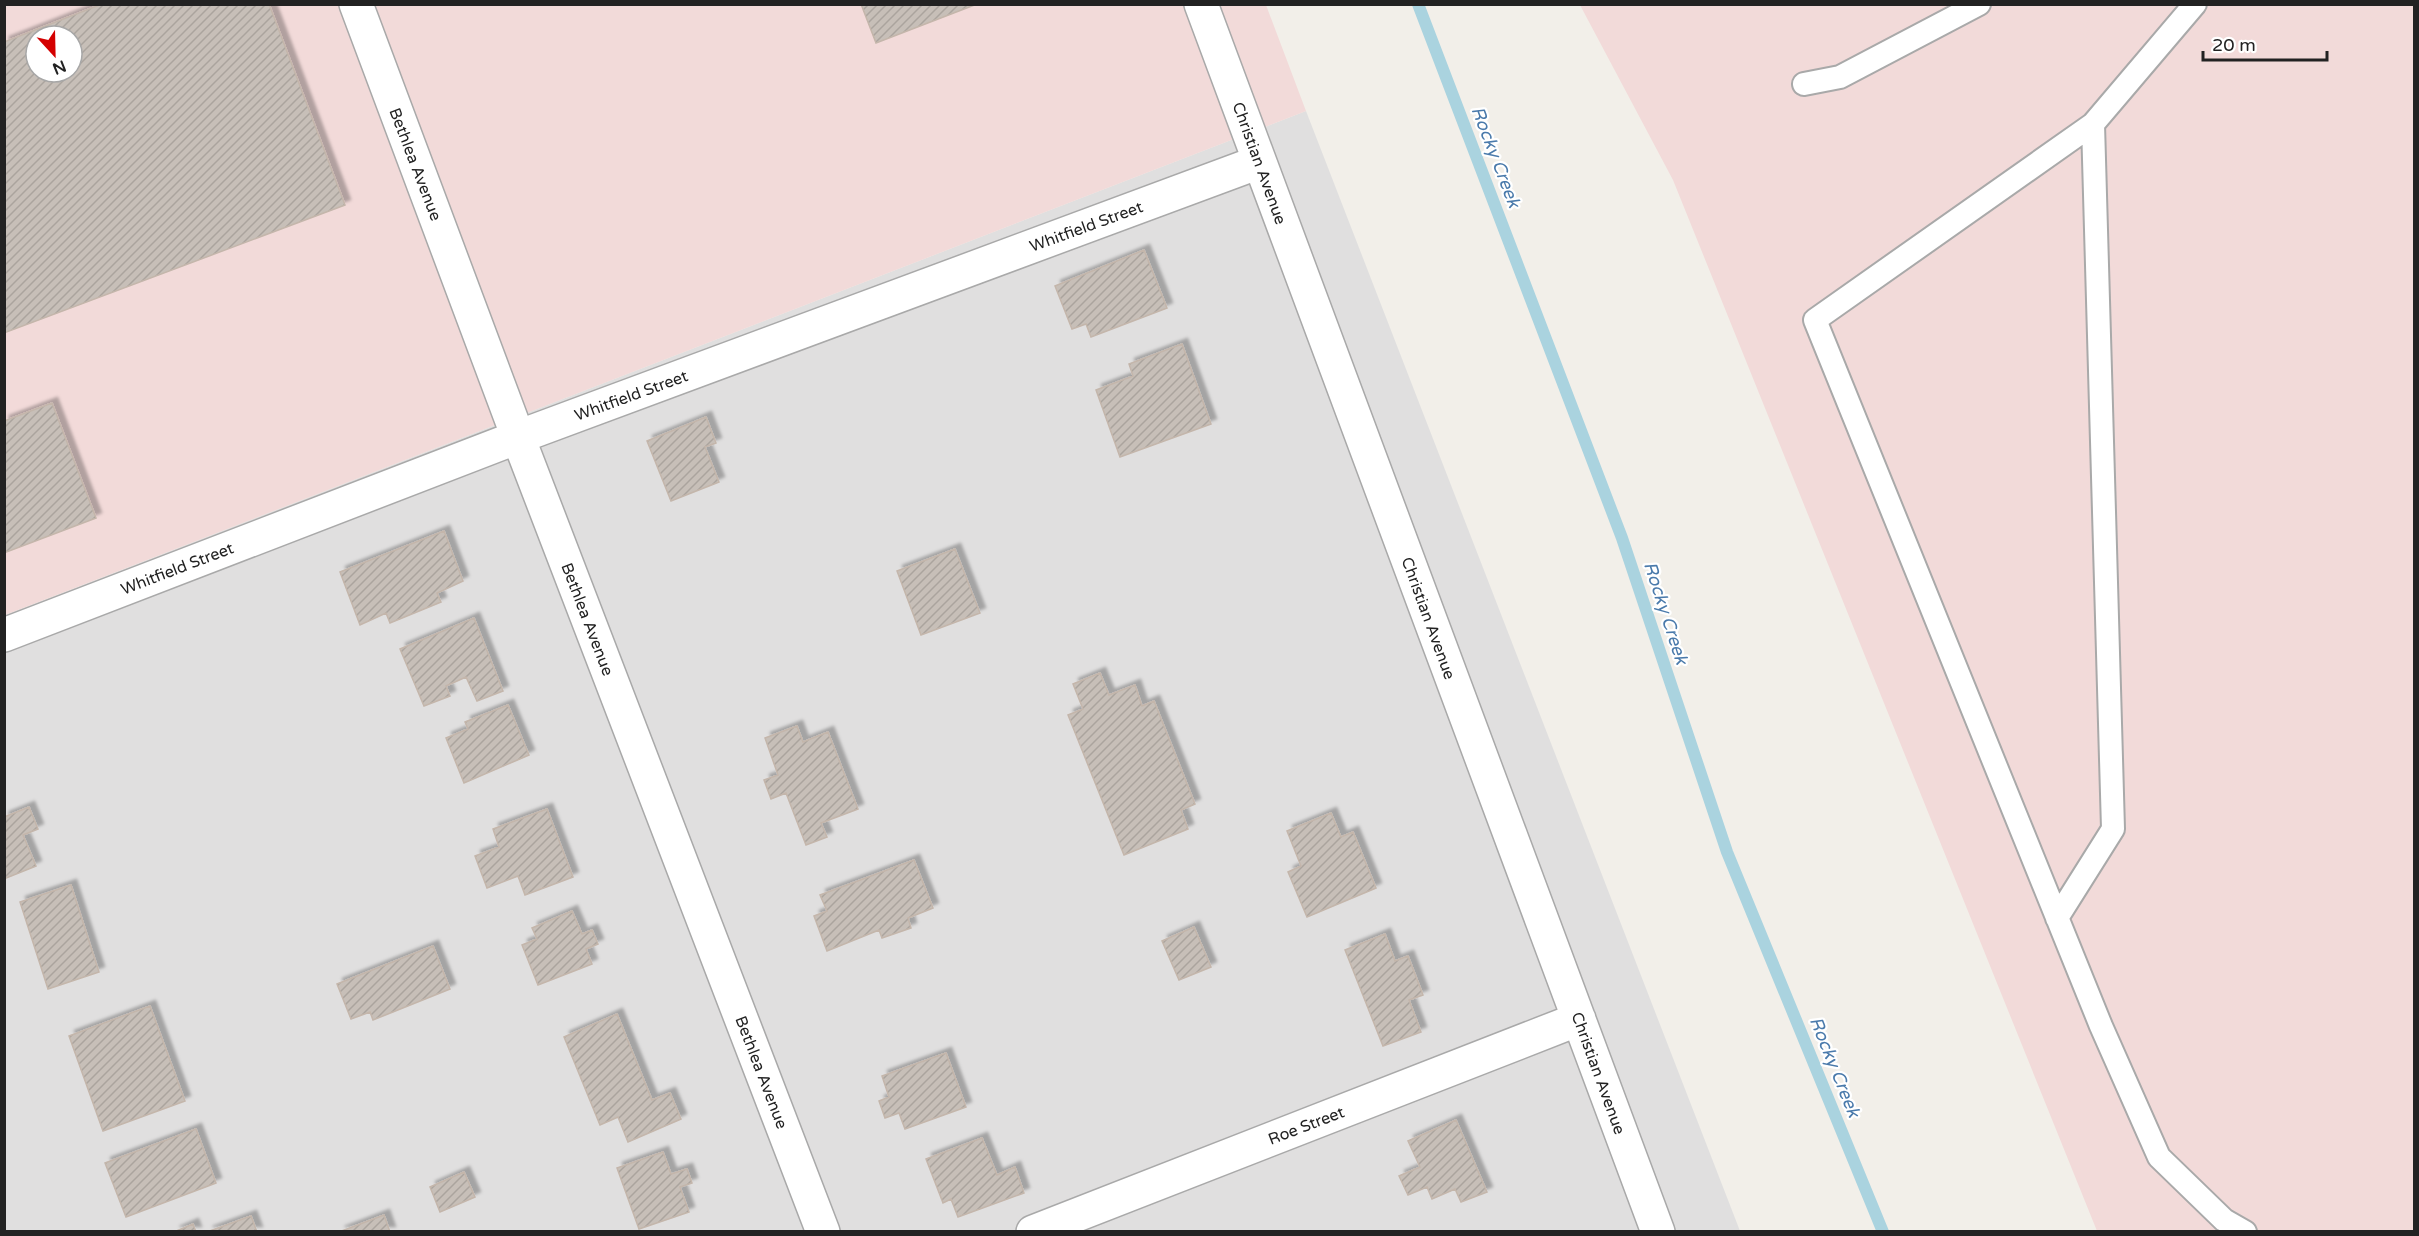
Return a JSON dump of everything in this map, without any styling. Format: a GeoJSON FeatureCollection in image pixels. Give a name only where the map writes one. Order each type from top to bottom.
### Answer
{"type":"FeatureCollection","features":[{"type":"Feature","properties":{"kind":"street","name":"Bethlea Avenue"},"geometry":{"type":"LineString","coordinates":[[356,4],[518,437],[823,1232]]}},
{"type":"Feature","properties":{"kind":"street","name":"Christian Avenue"},"geometry":{"type":"LineString","coordinates":[[1201,4],[1658,1232]]}},
{"type":"Feature","properties":{"kind":"street","name":"Whitfield Street"},"geometry":{"type":"LineString","coordinates":[[4,634],[518,437],[1259,162]]}},
{"type":"Feature","properties":{"kind":"street","name":"Roe Street"},"geometry":{"type":"LineString","coordinates":[[1033,1232],[1579,1019]]}},
{"type":"Feature","properties":{"kind":"lane"},"geometry":{"type":"LineString","coordinates":[[1804,84],[1840,76],[1979,4]]}},
{"type":"Feature","properties":{"kind":"lane"},"geometry":{"type":"LineString","coordinates":[[2195,4],[2093,124],[1815,320],[2056,918],[2159,1156],[2224,1220],[2245,1232]]}},
{"type":"Feature","properties":{"kind":"lane"},"geometry":{"type":"LineString","coordinates":[[2056,918],[2113,829],[2093,124]]}},
{"type":"Feature","properties":{"kind":"shaded area"},"geometry":{"type":"Polygon","coordinates":[[[5,5],[1266,5],[1306,111],[5,615],[5,5]]]}},
{"type":"Feature","properties":{"kind":"shaded area"},"geometry":{"type":"Polygon","coordinates":[[[1580,5],[2414,5],[2414,1231],[2097,1231],[1673,180],[1580,5]]]}},
{"type":"Feature","properties":{"kind":"shaded area"},"geometry":{"type":"Polygon","coordinates":[[[1306,111],[1740,1231],[5,1232],[5,615],[1306,111]]]}},
{"type":"Feature","properties":{"kind":"building"},"geometry":{"type":"Polygon","coordinates":[[[102,4],[269,4],[345,205],[4,333],[4,42],[24,34],[24,84],[84,84],[84,24],[50,24],[102,4]]]}},
{"type":"Feature","properties":{"kind":"building"},"geometry":{"type":"Polygon","coordinates":[[[861,4],[977,4],[876,43],[861,4]]]}},
{"type":"Feature","properties":{"kind":"building"},"geometry":{"type":"Polygon","coordinates":[[[1144,250],[1167,308],[1091,337],[1086,324],[1072,329],[1055,286],[1144,250]]]}},
{"type":"Feature","properties":{"kind":"building"},"geometry":{"type":"Polygon","coordinates":[[[1182,344],[1211,424],[1120,457],[1096,390],[1133,376],[1129,364],[1182,344]]]}},
{"type":"Feature","properties":{"kind":"building"},"geometry":{"type":"Polygon","coordinates":[[[52,403],[96,518],[4,553],[4,421],[52,403]]]}},
{"type":"Feature","properties":{"kind":"building"},"geometry":{"type":"Polygon","coordinates":[[[706,417],[716,443],[705,447],[719,482],[671,501],[647,441],[706,417]]]}},
{"type":"Feature","properties":{"kind":"building"},"geometry":{"type":"Polygon","coordinates":[[[444,531],[463,581],[437,593],[441,602],[390,623],[386,613],[360,625],[340,572],[444,531]]]}},
{"type":"Feature","properties":{"kind":"building"},"geometry":{"type":"Polygon","coordinates":[[[955,549],[980,613],[921,635],[897,571],[955,549]]]}},
{"type":"Feature","properties":{"kind":"building"},"geometry":{"type":"Polygon","coordinates":[[[474,618],[503,691],[477,701],[466,677],[446,686],[450,696],[424,706],[400,649],[474,618]]]}},
{"type":"Feature","properties":{"kind":"building"},"geometry":{"type":"Polygon","coordinates":[[[1100,673],[1109,695],[1135,685],[1142,706],[1154,701],[1195,804],[1181,810],[1188,829],[1124,855],[1068,715],[1083,709],[1073,684],[1100,673]]]}},
{"type":"Feature","properties":{"kind":"building"},"geometry":{"type":"Polygon","coordinates":[[[508,705],[529,755],[464,783],[446,738],[468,729],[465,722],[508,705]]]}},
{"type":"Feature","properties":{"kind":"building"},"geometry":{"type":"Polygon","coordinates":[[[797,726],[803,742],[828,732],[858,809],[821,823],[827,837],[806,845],[786,793],[771,799],[764,780],[778,775],[765,738],[797,726]]]}},
{"type":"Feature","properties":{"kind":"building"},"geometry":{"type":"Polygon","coordinates":[[[29,807],[38,829],[23,835],[36,866],[4,879],[4,817],[29,807]]]}},
{"type":"Feature","properties":{"kind":"building"},"geometry":{"type":"Polygon","coordinates":[[[547,809],[573,877],[525,895],[518,876],[487,888],[475,856],[499,847],[493,829],[547,809]]]}},
{"type":"Feature","properties":{"kind":"building"},"geometry":{"type":"Polygon","coordinates":[[[1331,813],[1341,837],[1353,832],[1376,888],[1307,917],[1288,872],[1301,866],[1287,831],[1331,813]]]}},
{"type":"Feature","properties":{"kind":"building"},"geometry":{"type":"Polygon","coordinates":[[[914,860],[933,908],[908,918],[911,928],[882,938],[879,930],[827,951],[814,916],[827,911],[820,895],[914,860]]]}},
{"type":"Feature","properties":{"kind":"building"},"geometry":{"type":"Polygon","coordinates":[[[71,885],[99,972],[48,989],[20,902],[71,885]]]}},
{"type":"Feature","properties":{"kind":"building"},"geometry":{"type":"Polygon","coordinates":[[[572,911],[582,934],[592,930],[598,944],[586,949],[592,964],[538,985],[522,945],[537,939],[532,928],[572,911]]]}},
{"type":"Feature","properties":{"kind":"building"},"geometry":{"type":"Polygon","coordinates":[[[1194,927],[1211,967],[1179,980],[1162,941],[1194,927]]]}},
{"type":"Feature","properties":{"kind":"building"},"geometry":{"type":"Polygon","coordinates":[[[1385,934],[1395,961],[1408,956],[1423,995],[1409,1000],[1421,1032],[1383,1046],[1345,950],[1385,934]]]}},
{"type":"Feature","properties":{"kind":"building"},"geometry":{"type":"Polygon","coordinates":[[[433,946],[450,989],[373,1020],[370,1012],[351,1019],[337,984],[433,946]]]}},
{"type":"Feature","properties":{"kind":"building"},"geometry":{"type":"Polygon","coordinates":[[[150,1006],[185,1101],[103,1131],[69,1036],[150,1006]]]}},
{"type":"Feature","properties":{"kind":"building"},"geometry":{"type":"Polygon","coordinates":[[[617,1014],[652,1100],[670,1093],[681,1119],[628,1142],[618,1117],[600,1125],[564,1037],[617,1014]]]}},
{"type":"Feature","properties":{"kind":"building"},"geometry":{"type":"Polygon","coordinates":[[[946,1053],[966,1107],[905,1129],[899,1113],[885,1118],[879,1101],[889,1097],[882,1076],[946,1053]]]}},
{"type":"Feature","properties":{"kind":"building"},"geometry":{"type":"Polygon","coordinates":[[[1456,1120],[1487,1192],[1461,1202],[1455,1189],[1432,1199],[1427,1187],[1408,1195],[1399,1176],[1420,1167],[1408,1141],[1456,1120]]]}},
{"type":"Feature","properties":{"kind":"building"},"geometry":{"type":"Polygon","coordinates":[[[196,1129],[216,1183],[126,1217],[105,1163],[196,1129]]]}},
{"type":"Feature","properties":{"kind":"building"},"geometry":{"type":"Polygon","coordinates":[[[982,1138],[997,1175],[1015,1167],[1024,1193],[958,1217],[951,1199],[943,1203],[926,1159],[982,1138]]]}},
{"type":"Feature","properties":{"kind":"building"},"geometry":{"type":"Polygon","coordinates":[[[663,1152],[671,1174],[687,1169],[692,1183],[680,1187],[689,1212],[639,1229],[617,1168],[663,1152]]]}},
{"type":"Feature","properties":{"kind":"building"},"geometry":{"type":"Polygon","coordinates":[[[464,1172],[475,1197],[440,1212],[430,1187],[464,1172]]]}},
{"type":"Feature","properties":{"kind":"building"},"geometry":{"type":"Polygon","coordinates":[[[384,1215],[390,1232],[339,1232],[384,1215]]]}},
{"type":"Feature","properties":{"kind":"building"},"geometry":{"type":"Polygon","coordinates":[[[251,1216],[257,1232],[207,1232],[251,1216]]]}},
{"type":"Feature","properties":{"kind":"building"},"geometry":{"type":"Polygon","coordinates":[[[193,1224],[196,1232],[174,1232],[193,1224]]]}},
{"type":"Feature","properties":{"kind":"waterway","name":"Rocky Creek"},"geometry":{"type":"LineString","coordinates":[[1418,4],[1622,538],[1727,852],[1883,1232]]}}]}
